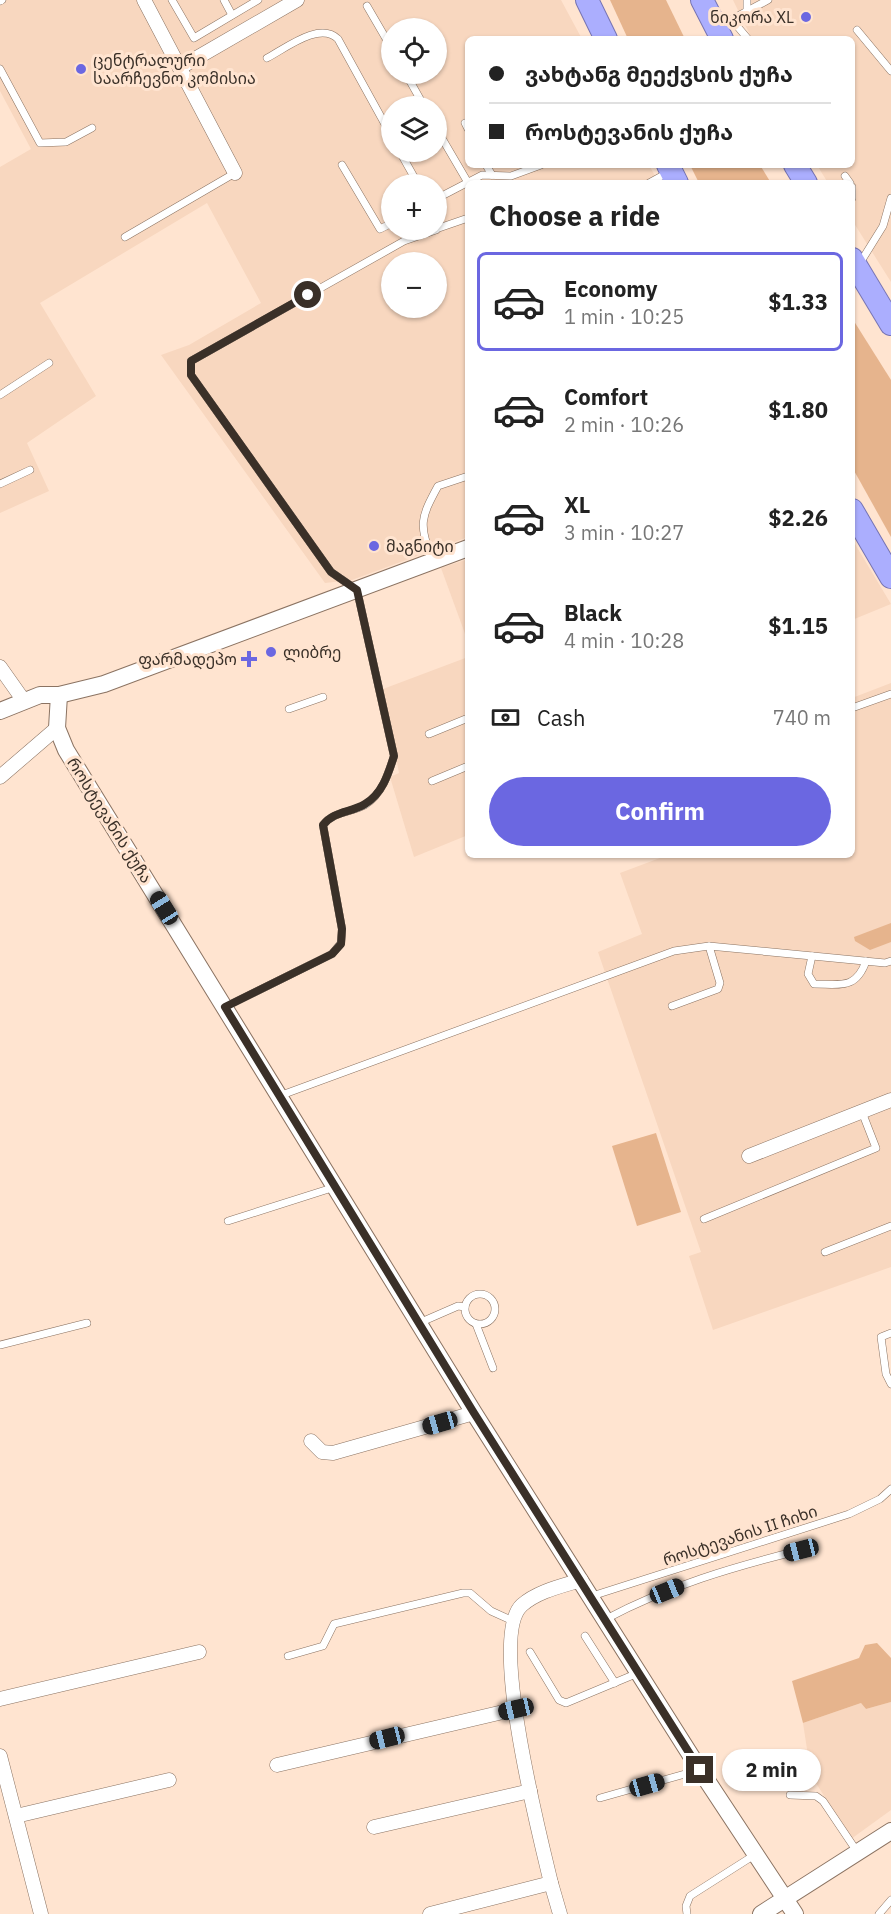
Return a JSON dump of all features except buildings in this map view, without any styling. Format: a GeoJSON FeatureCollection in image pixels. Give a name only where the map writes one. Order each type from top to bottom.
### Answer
{"type":"FeatureCollection","features":[{"type":"Feature","properties":{"kind":"highway"},"geometry":{"type":"LineString","coordinates":[[587,0],[605,36]]}},
{"type":"Feature","properties":{"kind":"highway"},"geometry":{"type":"LineString","coordinates":[[702,0],[723,29]]}},
{"type":"Feature","properties":{"kind":"highway"},"geometry":{"type":"LineString","coordinates":[[855,263],[889,316]]}},
{"type":"Feature","properties":{"kind":"highway"},"geometry":{"type":"LineString","coordinates":[[855,515],[891,577]]}},
{"type":"Feature","properties":{"kind":"street"},"geometry":{"type":"LineString","coordinates":[[144,0],[235,173]]}},
{"type":"Feature","properties":{"kind":"street"},"geometry":{"type":"LineString","coordinates":[[181,67],[297,0]]}},
{"type":"Feature","properties":{"kind":"street"},"geometry":{"type":"LineString","coordinates":[[0,711],[40,695],[59,695],[104,684],[178,654],[465,549]]}},
{"type":"Feature","properties":{"kind":"street"},"geometry":{"type":"LineString","coordinates":[[0,667],[24,701]]}},
{"type":"Feature","properties":{"kind":"street","name":"როსტევანის ქუჩა"},"geometry":{"type":"LineString","coordinates":[[59,695],[57,728],[66,750],[474,1413],[606,1618],[700,1770],[795,1914]]}},
{"type":"Feature","properties":{"kind":"street"},"geometry":{"type":"LineString","coordinates":[[0,777],[57,728]]}},
{"type":"Feature","properties":{"kind":"street"},"geometry":{"type":"LineString","coordinates":[[749,1156],[891,1100]]}},
{"type":"Feature","properties":{"kind":"street"},"geometry":{"type":"LineString","coordinates":[[311,1440],[322,1452],[333,1453],[474,1413]]}},
{"type":"Feature","properties":{"kind":"street"},"geometry":{"type":"LineString","coordinates":[[560,1914],[530,1791],[516,1709],[511,1655],[513,1622],[521,1605],[546,1591],[581,1580]]}},
{"type":"Feature","properties":{"kind":"street"},"geometry":{"type":"LineString","coordinates":[[0,1699],[199,1652]]}},
{"type":"Feature","properties":{"kind":"street"},"geometry":{"type":"LineString","coordinates":[[277,1765],[516,1709]]}},
{"type":"Feature","properties":{"kind":"street"},"geometry":{"type":"LineString","coordinates":[[0,1756],[41,1914]]}},
{"type":"Feature","properties":{"kind":"street"},"geometry":{"type":"LineString","coordinates":[[16,1816],[170,1780]]}},
{"type":"Feature","properties":{"kind":"street"},"geometry":{"type":"LineString","coordinates":[[374,1827],[530,1791]]}},
{"type":"Feature","properties":{"kind":"street"},"geometry":{"type":"LineString","coordinates":[[761,1914],[891,1831]]}},
{"type":"Feature","properties":{"kind":"street"},"geometry":{"type":"LineString","coordinates":[[429,1914],[551,1883]]}},
{"type":"Feature","properties":{"kind":"lane"},"geometry":{"type":"LineString","coordinates":[[172,0],[194,38],[258,0]]}},
{"type":"Feature","properties":{"kind":"lane"},"geometry":{"type":"LineString","coordinates":[[224,0],[232,15]]}},
{"type":"Feature","properties":{"kind":"lane"},"geometry":{"type":"LineString","coordinates":[[747,0],[747,12]]}},
{"type":"Feature","properties":{"kind":"lane"},"geometry":{"type":"LineString","coordinates":[[723,29],[768,0]]}},
{"type":"Feature","properties":{"kind":"lane"},"geometry":{"type":"LineString","coordinates":[[367,6],[381,30]]}},
{"type":"Feature","properties":{"kind":"lane"},"geometry":{"type":"LineString","coordinates":[[723,29],[740,36]]}},
{"type":"Feature","properties":{"kind":"lane"},"geometry":{"type":"LineString","coordinates":[[857,30],[891,71]]}},
{"type":"Feature","properties":{"kind":"lane"},"geometry":{"type":"LineString","coordinates":[[267,58],[309,36],[331,32],[338,39],[381,117]]}},
{"type":"Feature","properties":{"kind":"lane"},"geometry":{"type":"LineString","coordinates":[[0,69],[40,143],[66,142],[92,128]]}},
{"type":"Feature","properties":{"kind":"lane"},"geometry":{"type":"LineString","coordinates":[[447,147],[466,180]]}},
{"type":"Feature","properties":{"kind":"lane"},"geometry":{"type":"LineString","coordinates":[[342,165],[381,228]]}},
{"type":"Feature","properties":{"kind":"lane"},"geometry":{"type":"LineString","coordinates":[[488,168],[492,175]]}},
{"type":"Feature","properties":{"kind":"lane"},"geometry":{"type":"LineString","coordinates":[[471,180],[482,175],[511,176],[533,168]]}},
{"type":"Feature","properties":{"kind":"lane"},"geometry":{"type":"LineString","coordinates":[[125,237],[235,173]]}},
{"type":"Feature","properties":{"kind":"lane"},"geometry":{"type":"LineString","coordinates":[[656,180],[672,173]]}},
{"type":"Feature","properties":{"kind":"lane"},"geometry":{"type":"LineString","coordinates":[[447,193],[465,183]]}},
{"type":"Feature","properties":{"kind":"lane"},"geometry":{"type":"LineString","coordinates":[[855,263],[883,226],[891,198]]}},
{"type":"Feature","properties":{"kind":"lane"},"geometry":{"type":"LineString","coordinates":[[447,225],[465,219]]}},
{"type":"Feature","properties":{"kind":"lane"},"geometry":{"type":"LineString","coordinates":[[883,226],[891,222]]}},
{"type":"Feature","properties":{"kind":"lane"},"geometry":{"type":"LineString","coordinates":[[225,1007],[332,954],[341,944],[342,929],[323,825],[330,817],[363,805],[376,795],[386,781],[394,756],[357,590],[331,572],[191,375],[191,361],[407,240]]}},
{"type":"Feature","properties":{"kind":"lane"},"geometry":{"type":"LineString","coordinates":[[0,395],[49,363]]}},
{"type":"Feature","properties":{"kind":"lane"},"geometry":{"type":"LineString","coordinates":[[0,484],[30,470]]}},
{"type":"Feature","properties":{"kind":"lane"},"geometry":{"type":"LineString","coordinates":[[432,560],[422,533],[424,512],[438,486],[465,477]]}},
{"type":"Feature","properties":{"kind":"lane"},"geometry":{"type":"LineString","coordinates":[[368,681],[376,678]]}},
{"type":"Feature","properties":{"kind":"lane"},"geometry":{"type":"LineString","coordinates":[[855,707],[891,694]]}},
{"type":"Feature","properties":{"kind":"lane"},"geometry":{"type":"LineString","coordinates":[[289,709],[324,697]]}},
{"type":"Feature","properties":{"kind":"lane"},"geometry":{"type":"LineString","coordinates":[[429,734],[465,719]]}},
{"type":"Feature","properties":{"kind":"lane"},"geometry":{"type":"LineString","coordinates":[[432,781],[465,767]]}},
{"type":"Feature","properties":{"kind":"lane"},"geometry":{"type":"LineString","coordinates":[[672,1006],[718,989],[720,983],[710,946]]}},
{"type":"Feature","properties":{"kind":"lane"},"geometry":{"type":"LineString","coordinates":[[279,1096],[674,951],[710,946],[885,963],[891,961]]}},
{"type":"Feature","properties":{"kind":"lane"},"geometry":{"type":"LineString","coordinates":[[812,956],[808,974],[814,984],[853,982],[861,976],[866,961]]}},
{"type":"Feature","properties":{"kind":"lane"},"geometry":{"type":"LineString","coordinates":[[704,1219],[876,1148],[862,1112]]}},
{"type":"Feature","properties":{"kind":"lane"},"geometry":{"type":"LineString","coordinates":[[228,1221],[335,1187]]}},
{"type":"Feature","properties":{"kind":"lane"},"geometry":{"type":"LineString","coordinates":[[825,1252],[891,1226]]}},
{"type":"Feature","properties":{"kind":"lane"},"geometry":{"type":"LineString","coordinates":[[476,1324],[485,1324],[493,1317],[494,1303],[486,1296],[476,1295],[468,1300],[465,1307],[468,1318],[476,1324],[493,1368]]}},
{"type":"Feature","properties":{"kind":"lane"},"geometry":{"type":"LineString","coordinates":[[418,1323],[458,1306],[465,1307]]}},
{"type":"Feature","properties":{"kind":"lane"},"geometry":{"type":"LineString","coordinates":[[0,1346],[87,1323]]}},
{"type":"Feature","properties":{"kind":"lane"},"geometry":{"type":"LineString","coordinates":[[891,1333],[881,1337],[886,1374],[891,1384]]}},
{"type":"Feature","properties":{"kind":"lane","name":"როსტევანის II ჩიხი"},"geometry":{"type":"LineString","coordinates":[[592,1596],[849,1514],[880,1499],[891,1488]]}},
{"type":"Feature","properties":{"kind":"lane"},"geometry":{"type":"LineString","coordinates":[[606,1618],[634,1604],[697,1579],[801,1550]]}},
{"type":"Feature","properties":{"kind":"lane"},"geometry":{"type":"LineString","coordinates":[[288,1656],[323,1646],[334,1624],[463,1593],[470,1593],[490,1611],[513,1622]]}},
{"type":"Feature","properties":{"kind":"lane"},"geometry":{"type":"LineString","coordinates":[[585,1636],[615,1683]]}},
{"type":"Feature","properties":{"kind":"lane"},"geometry":{"type":"LineString","coordinates":[[530,1652],[563,1702],[569,1703],[640,1672]]}},
{"type":"Feature","properties":{"kind":"lane"},"geometry":{"type":"LineString","coordinates":[[600,1798],[700,1770]]}},
{"type":"Feature","properties":{"kind":"lane"},"geometry":{"type":"LineString","coordinates":[[790,1795],[816,1796],[823,1801],[858,1853]]}},
{"type":"Feature","properties":{"kind":"lane"},"geometry":{"type":"LineString","coordinates":[[687,1914],[686,1906],[690,1896],[756,1854]]}},
{"type":"Feature","properties":{"kind":"lane"},"geometry":{"type":"LineString","coordinates":[[879,1914],[891,1900]]}},
{"type":"Feature","properties":{"kind":"shaded area"},"geometry":{"type":"Polygon","coordinates":[[[0,0],[561,0],[580,36],[465,36],[465,168],[651,168],[657,180],[465,180],[465,538],[352,580],[325,583],[161,355],[189,345],[261,303],[207,203],[40,303],[96,396],[27,443],[49,491],[0,513],[0,167],[31,149],[0,91],[0,0]]]}},
{"type":"Feature","properties":{"kind":"shaded area"},"geometry":{"type":"Polygon","coordinates":[[[610,0],[666,0],[684,36],[627,36],[610,0]]]}},
{"type":"Feature","properties":{"kind":"shaded area"},"geometry":{"type":"Polygon","coordinates":[[[733,0],[891,0],[891,282],[855,225],[855,180],[826,180],[819,168],[855,168],[855,36],[751,36],[733,0]]]}},
{"type":"Feature","properties":{"kind":"shaded area"},"geometry":{"type":"Polygon","coordinates":[[[692,168],[762,168],[769,180],[698,180],[692,168]]]}},
{"type":"Feature","properties":{"kind":"shaded area"},"geometry":{"type":"Polygon","coordinates":[[[855,323],[891,380],[891,537],[855,472],[855,323]]]}},
{"type":"Feature","properties":{"kind":"shaded area"},"geometry":{"type":"Polygon","coordinates":[[[855,544],[891,604],[855,619],[855,544]]]}},
{"type":"Feature","properties":{"kind":"shaded area"},"geometry":{"type":"Polygon","coordinates":[[[465,560],[465,634],[441,568],[465,560]]]}},
{"type":"Feature","properties":{"kind":"shaded area"},"geometry":{"type":"Polygon","coordinates":[[[465,658],[465,836],[414,857],[390,777],[399,773],[383,689],[465,658]]]}},
{"type":"Feature","properties":{"kind":"shaded area"},"geometry":{"type":"Polygon","coordinates":[[[891,683],[891,1267],[713,1330],[689,1256],[701,1252],[598,952],[642,934],[620,873],[660,858],[855,858],[855,697],[891,683]]]}},
{"type":"Feature","properties":{"kind":"shaded area"},"geometry":{"type":"Polygon","coordinates":[[[891,923],[891,942],[870,950],[855,941],[854,937],[891,923]]]}},
{"type":"Feature","properties":{"kind":"shaded area"},"geometry":{"type":"Polygon","coordinates":[[[656,1133],[681,1212],[637,1226],[612,1146],[656,1133]]]}},
{"type":"Feature","properties":{"kind":"shaded area"},"geometry":{"type":"Polygon","coordinates":[[[877,1643],[891,1658],[891,1702],[866,1709],[861,1703],[803,1723],[792,1681],[859,1658],[865,1645],[877,1643]]]}},
{"type":"Feature","properties":{"kind":"shaded area"},"geometry":{"type":"Polygon","coordinates":[[[891,1702],[891,1810],[851,1839],[811,1775],[803,1723],[861,1703],[866,1709],[891,1702]]]}},
{"type":"Feature","properties":{"kind":"place","name":"ნიკორა XL"},"geometry":{"type":"Point","coordinates":[806,17]}},
{"type":"Feature","properties":{"kind":"place","name":"ცენტრალური საარჩევნო კომისია"},"geometry":{"type":"Point","coordinates":[81,69]}},
{"type":"Feature","properties":{"kind":"place","name":"მაგნიტი"},"geometry":{"type":"Point","coordinates":[374,546]}},
{"type":"Feature","properties":{"kind":"place","name":"ლიბრე"},"geometry":{"type":"Point","coordinates":[271,652]}},
{"type":"Feature","properties":{"kind":"place","name":"ფარმადეპო"},"geometry":{"type":"Point","coordinates":[249,659]}},
{"type":"Feature","properties":{"kind":"route"},"geometry":{"type":"LineString","coordinates":[[308,295],[191,361],[191,375],[331,572],[357,590],[394,756],[386,781],[376,795],[363,805],[330,817],[323,825],[323,838],[342,929],[341,944],[332,954],[225,1007],[474,1413],[592,1596],[700,1770]]}}]}
